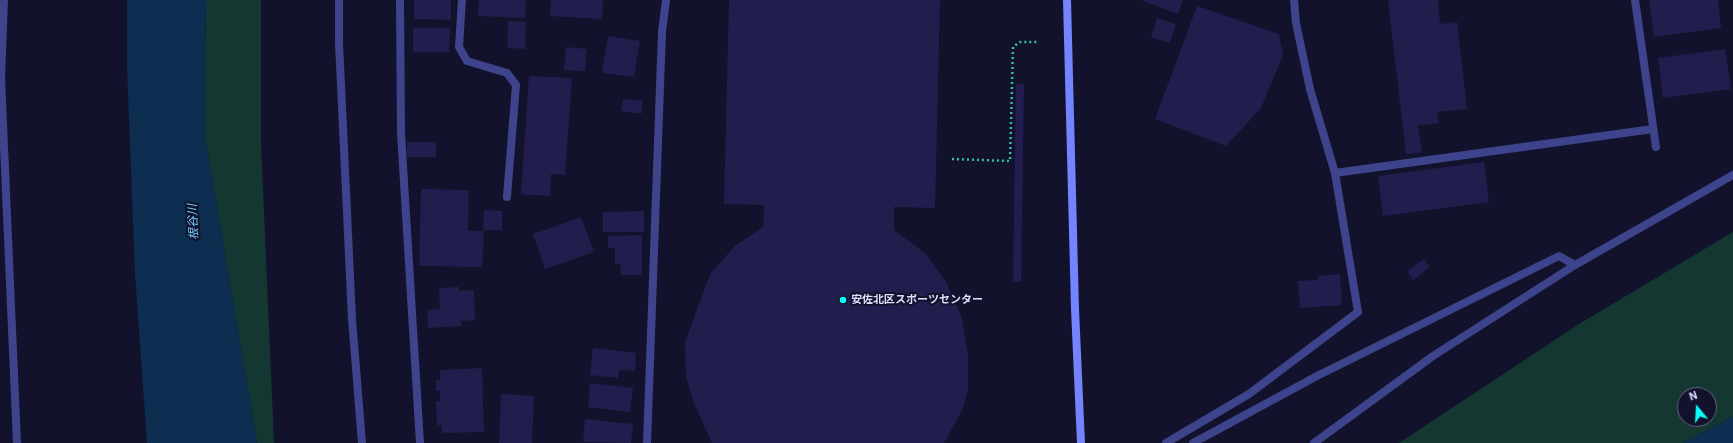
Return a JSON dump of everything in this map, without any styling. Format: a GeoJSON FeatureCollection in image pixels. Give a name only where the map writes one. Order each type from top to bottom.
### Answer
{"type":"FeatureCollection","features":[{"type":"Feature","properties":{"kind":"street"},"geometry":{"type":"LineString","coordinates":[[4,0],[1,78],[17,443]]}},
{"type":"Feature","properties":{"kind":"street"},"geometry":{"type":"LineString","coordinates":[[339,0],[339,51],[352,319],[362,443]]}},
{"type":"Feature","properties":{"kind":"street"},"geometry":{"type":"LineString","coordinates":[[400,0],[401,133],[420,443]]}},
{"type":"Feature","properties":{"kind":"street"},"geometry":{"type":"LineString","coordinates":[[462,0],[459,47],[467,61],[507,73],[516,85],[507,197]]}},
{"type":"Feature","properties":{"kind":"street"},"geometry":{"type":"LineString","coordinates":[[647,443],[662,32],[666,0]]}},
{"type":"Feature","properties":{"kind":"street"},"geometry":{"type":"LineString","coordinates":[[1067,0],[1075,309],[1081,443]]}},
{"type":"Feature","properties":{"kind":"street"},"geometry":{"type":"LineString","coordinates":[[1166,443],[1249,394],[1358,312],[1335,173],[1310,89],[1296,23],[1294,0]]}},
{"type":"Feature","properties":{"kind":"street"},"geometry":{"type":"LineString","coordinates":[[1635,0],[1656,147]]}},
{"type":"Feature","properties":{"kind":"street"},"geometry":{"type":"LineString","coordinates":[[1335,173],[1653,129]]}},
{"type":"Feature","properties":{"kind":"street"},"geometry":{"type":"LineString","coordinates":[[1314,443],[1433,356],[1575,265],[1733,175]]}},
{"type":"Feature","properties":{"kind":"street"},"geometry":{"type":"LineString","coordinates":[[1193,443],[1317,376],[1559,256],[1575,265]]}},
{"type":"Feature","properties":{"kind":"path"},"geometry":{"type":"LineString","coordinates":[[952,159],[1010,161],[1013,47],[1020,42],[1038,42]]}},
{"type":"Feature","properties":{"kind":"green space"},"geometry":{"type":"Polygon","coordinates":[[[206,0],[261,0],[261,143],[274,443],[257,443],[204,131],[206,0]]]}},
{"type":"Feature","properties":{"kind":"green space"},"geometry":{"type":"Polygon","coordinates":[[[1733,232],[1733,417],[1717,425],[1717,387],[1677,387],[1677,427],[1714,427],[1683,443],[1399,443],[1579,324],[1733,232]]]}},
{"type":"Feature","properties":{"kind":"water","name":"根谷川"},"geometry":{"type":"Polygon","coordinates":[[[127,0],[206,0],[204,131],[257,443],[147,443],[135,273],[127,66],[127,0]]]}},
{"type":"Feature","properties":{"kind":"water"},"geometry":{"type":"Polygon","coordinates":[[[1733,417],[1733,443],[1683,443],[1714,427],[1717,427],[1717,425],[1733,417]]]}},
{"type":"Feature","properties":{"kind":"building"},"geometry":{"type":"Polygon","coordinates":[[[414,0],[451,0],[451,20],[414,19],[414,0]]]}},
{"type":"Feature","properties":{"kind":"building"},"geometry":{"type":"Polygon","coordinates":[[[479,0],[526,0],[525,18],[478,16],[479,0]]]}},
{"type":"Feature","properties":{"kind":"building"},"geometry":{"type":"Polygon","coordinates":[[[551,0],[603,0],[602,19],[550,16],[551,0]]]}},
{"type":"Feature","properties":{"kind":"building"},"geometry":{"type":"Polygon","coordinates":[[[729,0],[940,0],[935,208],[894,207],[894,230],[926,254],[946,282],[962,318],[968,354],[968,388],[963,409],[944,443],[712,443],[694,403],[686,377],[685,342],[710,274],[735,246],[763,227],[764,205],[724,204],[729,0]]]}},
{"type":"Feature","properties":{"kind":"building"},"geometry":{"type":"Polygon","coordinates":[[[1141,0],[1183,0],[1178,14],[1141,0]]]}},
{"type":"Feature","properties":{"kind":"building"},"geometry":{"type":"Polygon","coordinates":[[[1388,0],[1438,0],[1440,24],[1457,22],[1467,109],[1437,112],[1439,123],[1418,126],[1422,153],[1406,154],[1388,0]]]}},
{"type":"Feature","properties":{"kind":"building"},"geometry":{"type":"Polygon","coordinates":[[[1649,0],[1718,0],[1721,28],[1654,37],[1649,0]]]}},
{"type":"Feature","properties":{"kind":"building"},"geometry":{"type":"Polygon","coordinates":[[[1197,6],[1279,34],[1283,55],[1261,108],[1226,146],[1155,119],[1197,6]]]}},
{"type":"Feature","properties":{"kind":"building"},"geometry":{"type":"Polygon","coordinates":[[[1157,18],[1176,24],[1170,43],[1151,37],[1157,18]]]}},
{"type":"Feature","properties":{"kind":"building"},"geometry":{"type":"Polygon","coordinates":[[[508,21],[526,22],[525,49],[507,48],[508,21]]]}},
{"type":"Feature","properties":{"kind":"building"},"geometry":{"type":"Polygon","coordinates":[[[413,28],[450,28],[449,52],[413,52],[413,28]]]}},
{"type":"Feature","properties":{"kind":"building"},"geometry":{"type":"Polygon","coordinates":[[[608,36],[640,41],[634,77],[602,73],[608,36]]]}},
{"type":"Feature","properties":{"kind":"building"},"geometry":{"type":"Polygon","coordinates":[[[566,47],[587,49],[585,71],[564,70],[566,47]]]}},
{"type":"Feature","properties":{"kind":"building"},"geometry":{"type":"Polygon","coordinates":[[[1725,49],[1731,89],[1663,98],[1658,58],[1725,49]]]}},
{"type":"Feature","properties":{"kind":"building"},"geometry":{"type":"Polygon","coordinates":[[[529,76],[572,78],[565,175],[551,174],[550,196],[521,194],[529,76]]]}},
{"type":"Feature","properties":{"kind":"building"},"geometry":{"type":"Polygon","coordinates":[[[1016,84],[1024,84],[1021,282],[1013,282],[1016,84]]]}},
{"type":"Feature","properties":{"kind":"building"},"geometry":{"type":"Polygon","coordinates":[[[623,99],[643,101],[641,114],[621,111],[623,99]]]}},
{"type":"Feature","properties":{"kind":"building"},"geometry":{"type":"Polygon","coordinates":[[[407,142],[436,142],[436,157],[407,157],[407,142]]]}},
{"type":"Feature","properties":{"kind":"building"},"geometry":{"type":"Polygon","coordinates":[[[1484,162],[1489,202],[1383,216],[1378,176],[1484,162]]]}},
{"type":"Feature","properties":{"kind":"building"},"geometry":{"type":"Polygon","coordinates":[[[421,189],[469,190],[468,231],[484,231],[482,267],[419,266],[421,189]]]}},
{"type":"Feature","properties":{"kind":"building"},"geometry":{"type":"Polygon","coordinates":[[[484,210],[502,211],[502,230],[483,230],[484,210]]]}},
{"type":"Feature","properties":{"kind":"building"},"geometry":{"type":"Polygon","coordinates":[[[644,211],[644,232],[603,232],[603,212],[644,211]]]}},
{"type":"Feature","properties":{"kind":"building"},"geometry":{"type":"Polygon","coordinates":[[[581,217],[594,252],[545,269],[533,234],[581,217]]]}},
{"type":"Feature","properties":{"kind":"building"},"geometry":{"type":"Polygon","coordinates":[[[642,235],[642,275],[621,275],[620,264],[615,264],[615,248],[608,248],[608,236],[642,235]]]}},
{"type":"Feature","properties":{"kind":"building"},"geometry":{"type":"Polygon","coordinates":[[[1424,259],[1430,267],[1413,280],[1407,271],[1424,259]]]}},
{"type":"Feature","properties":{"kind":"building"},"geometry":{"type":"Polygon","coordinates":[[[1340,274],[1342,305],[1300,308],[1298,281],[1318,280],[1318,276],[1340,274]]]}},
{"type":"Feature","properties":{"kind":"building"},"geometry":{"type":"Polygon","coordinates":[[[459,287],[459,291],[474,290],[475,320],[461,321],[462,326],[428,328],[427,310],[440,309],[439,288],[459,287]]]}},
{"type":"Feature","properties":{"kind":"building"},"geometry":{"type":"Polygon","coordinates":[[[593,348],[636,353],[635,371],[619,370],[618,378],[590,375],[593,348]]]}},
{"type":"Feature","properties":{"kind":"building"},"geometry":{"type":"Polygon","coordinates":[[[482,368],[484,432],[442,433],[442,425],[437,425],[436,401],[440,401],[440,391],[436,391],[436,380],[440,380],[440,370],[482,368]]]}},
{"type":"Feature","properties":{"kind":"building"},"geometry":{"type":"Polygon","coordinates":[[[590,383],[633,388],[630,412],[588,407],[590,383]]]}},
{"type":"Feature","properties":{"kind":"building"},"geometry":{"type":"Polygon","coordinates":[[[501,394],[534,396],[532,443],[499,443],[501,394]]]}},
{"type":"Feature","properties":{"kind":"building"},"geometry":{"type":"Polygon","coordinates":[[[585,419],[633,424],[631,443],[583,442],[585,419]]]}},
{"type":"Feature","properties":{"kind":"place","name":"安佐北区スポーツセンター"},"geometry":{"type":"Point","coordinates":[843,300]}}]}
